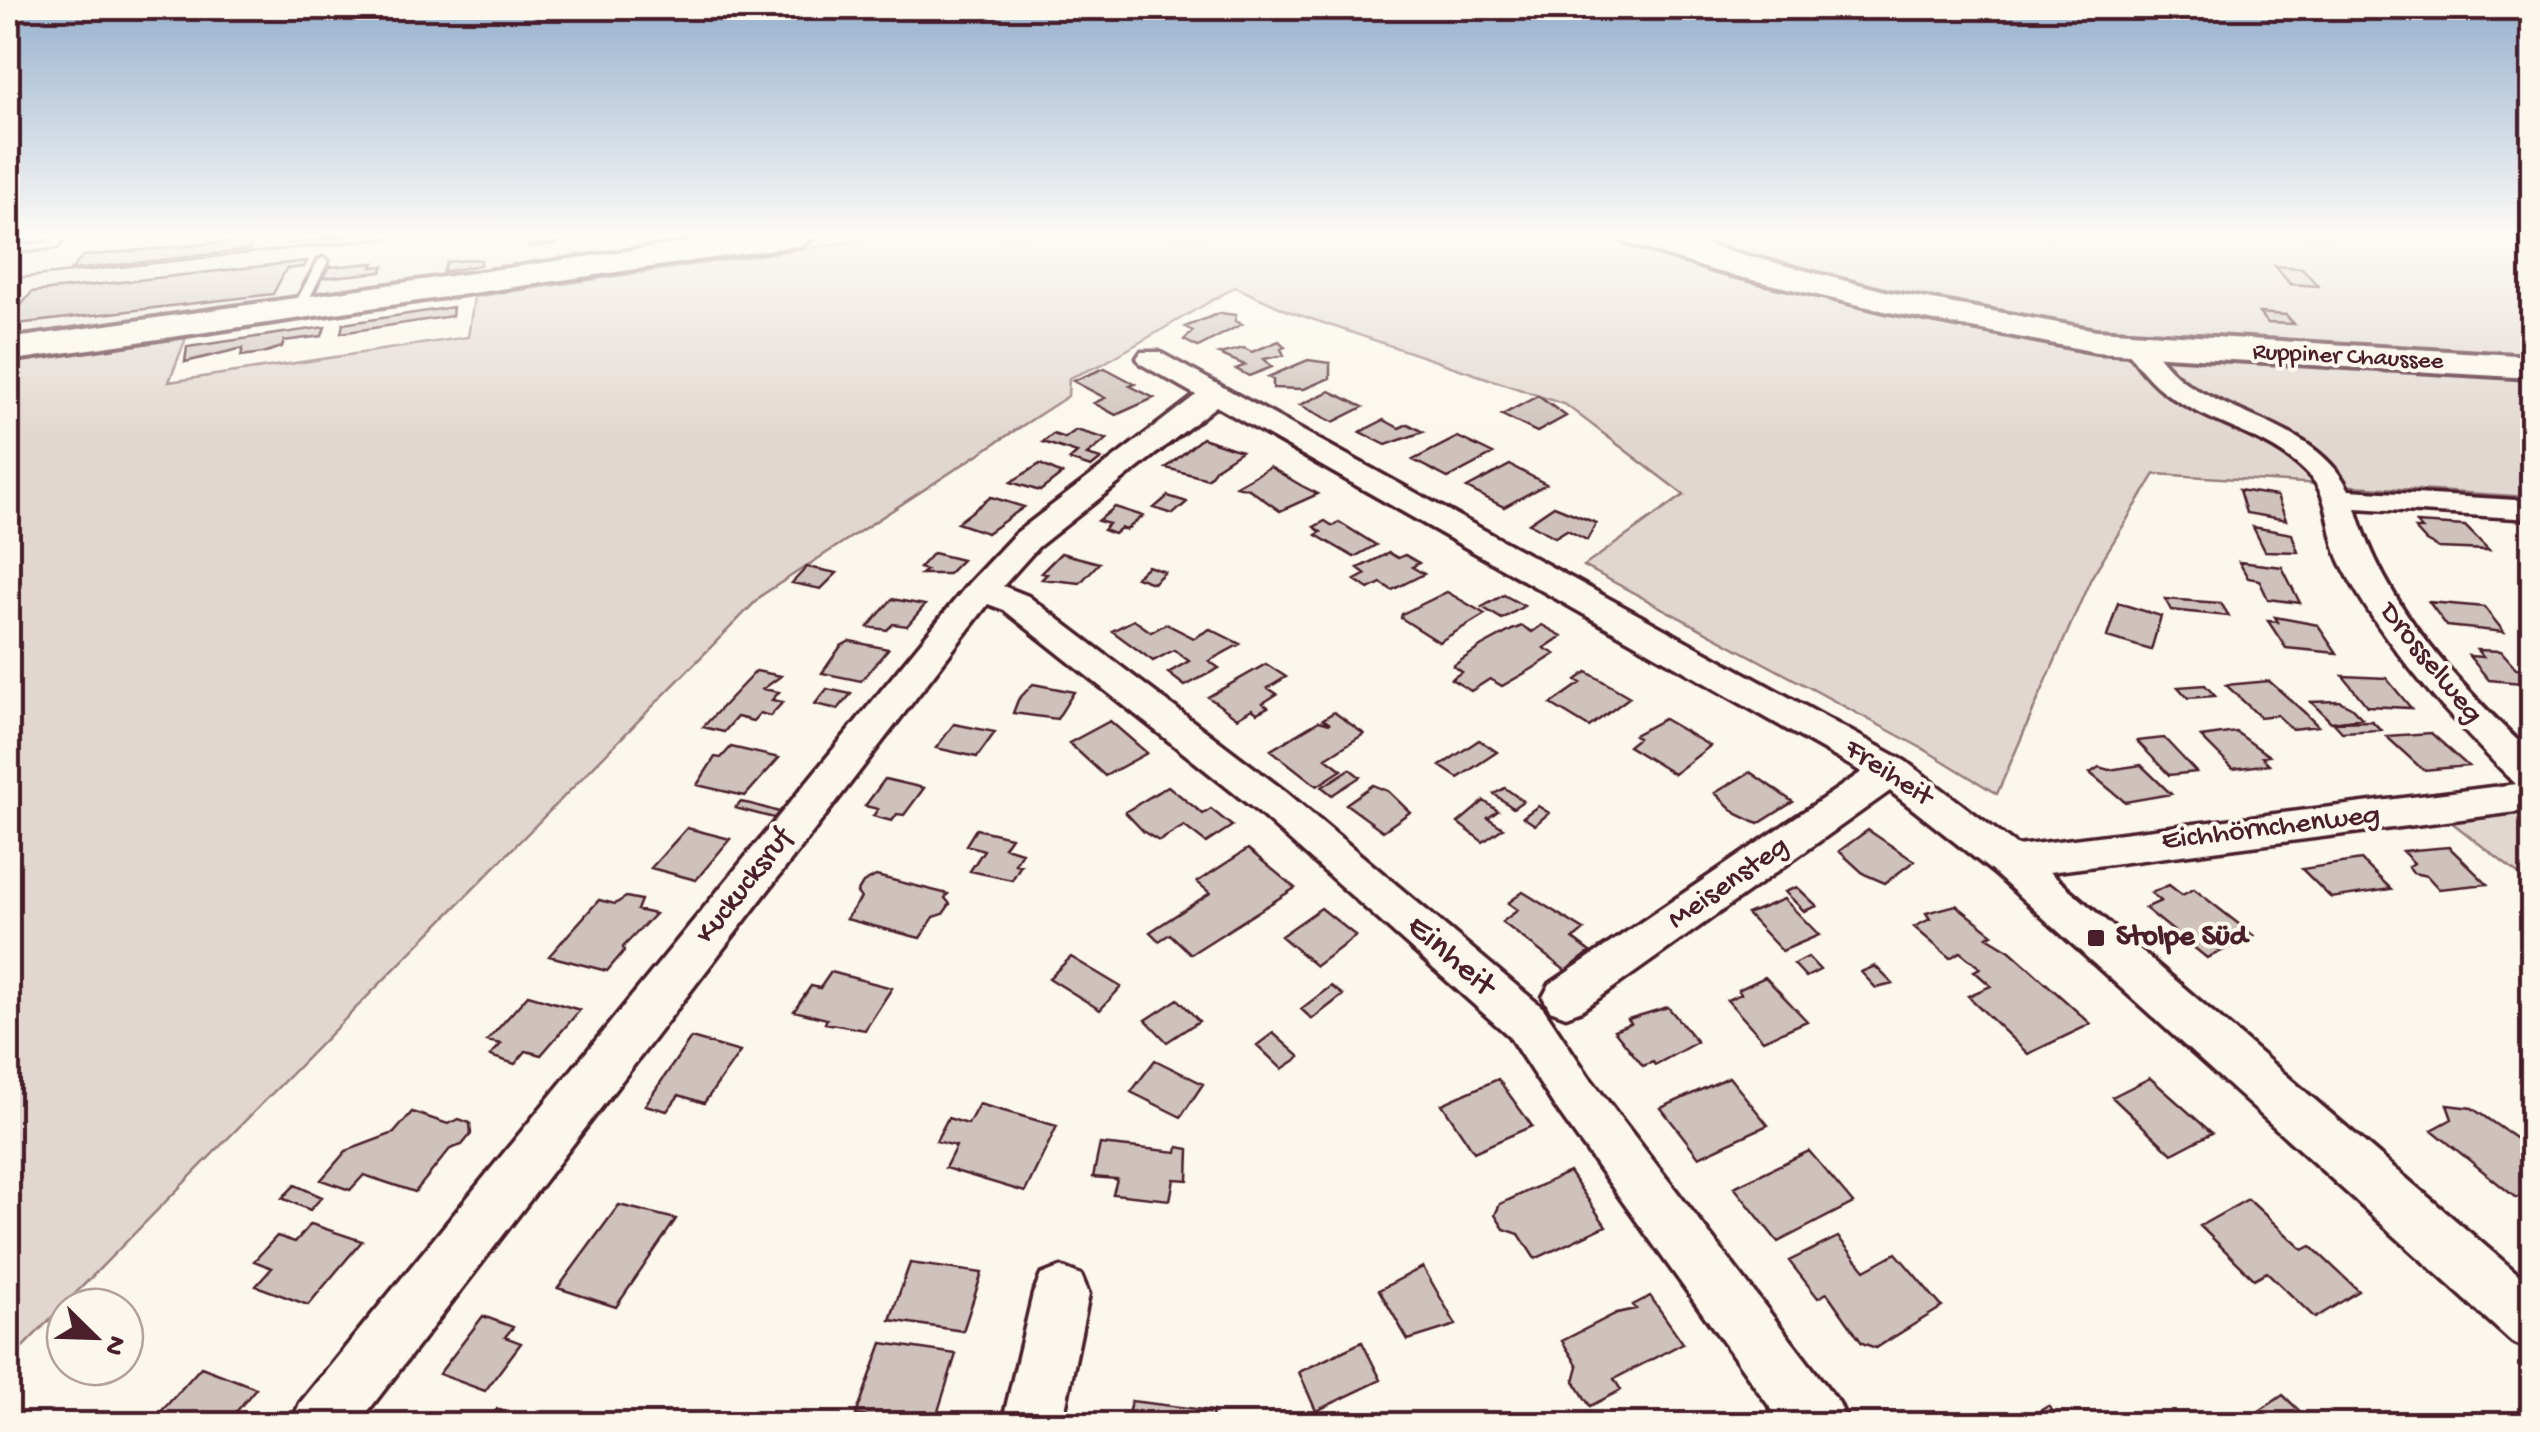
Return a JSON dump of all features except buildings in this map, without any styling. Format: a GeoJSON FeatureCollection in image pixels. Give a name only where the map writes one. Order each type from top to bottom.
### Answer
{"type":"FeatureCollection","features":[{"type":"Feature","properties":{"kind":"main road"},"geometry":{"type":"LineString","coordinates":[[8,350],[335,303]]}},
{"type":"Feature","properties":{"kind":"main road","name":"Ruppiner Chaussee"},"geometry":{"type":"LineString","coordinates":[[1894,303],[2137,346],[2532,367]]}},
{"type":"Feature","properties":{"kind":"street","name":"Drosselweg"},"geometry":{"type":"LineString","coordinates":[[2137,346],[2164,383],[2309,461],[2326,475],[2348,548],[2391,624],[2455,704],[2532,776]]}},
{"type":"Feature","properties":{"kind":"street","name":"Freiheit"},"geometry":{"type":"LineString","coordinates":[[1150,358],[1892,771],[2009,862],[2532,1322]]}},
{"type":"Feature","properties":{"kind":"street","name":"Kuckucksruf"},"geometry":{"type":"LineString","coordinates":[[321,1424],[981,590],[1027,540],[1214,394]]}},
{"type":"Feature","properties":{"kind":"street"},"geometry":{"type":"LineString","coordinates":[[2336,498],[2532,510]]}},
{"type":"Feature","properties":{"kind":"street","name":"Einheit"},"geometry":{"type":"LineString","coordinates":[[981,590],[1016,603],[1272,802],[1526,1022],[1572,1092],[1818,1424]]}},
{"type":"Feature","properties":{"kind":"street","name":"Meisensteg"},"geometry":{"type":"LineString","coordinates":[[1566,997],[1892,771]]}},
{"type":"Feature","properties":{"kind":"street","name":"Eichhörnchenweg"},"geometry":{"type":"LineString","coordinates":[[2009,862],[2532,796]]}},
{"type":"Feature","properties":{"kind":"street"},"geometry":{"type":"LineString","coordinates":[[1032,1424],[1060,1294]]}},
{"type":"Feature","properties":{"kind":"lane"},"geometry":{"type":"LineString","coordinates":[[299,308],[302,303]]}},
{"type":"Feature","properties":{"kind":"shaded area"},"geometry":{"type":"Polygon","coordinates":[[[8,303],[263,303],[8,339],[8,303]]]}},
{"type":"Feature","properties":{"kind":"shaded area"},"geometry":{"type":"Polygon","coordinates":[[[473,303],[1208,303],[1101,365],[1069,378],[1068,396],[762,595],[82,1287],[45,1287],[45,1324],[8,1362],[8,362],[186,338],[169,382],[468,337],[473,303]]]}},
{"type":"Feature","properties":{"kind":"shaded area"},"geometry":{"type":"Polygon","coordinates":[[[1270,303],[2532,303],[2532,497],[2155,474],[2091,578],[1997,794],[1927,751],[1584,566],[1684,495],[1566,405],[1270,303]]]}},
{"type":"Feature","properties":{"kind":"shaded area"},"geometry":{"type":"Polygon","coordinates":[[[2532,809],[2532,885],[2446,818],[2532,809]]]}},
{"type":"Feature","properties":{"kind":"place","name":"Stolpe Süd"},"geometry":{"type":"Point","coordinates":[2096,938]}}]}
